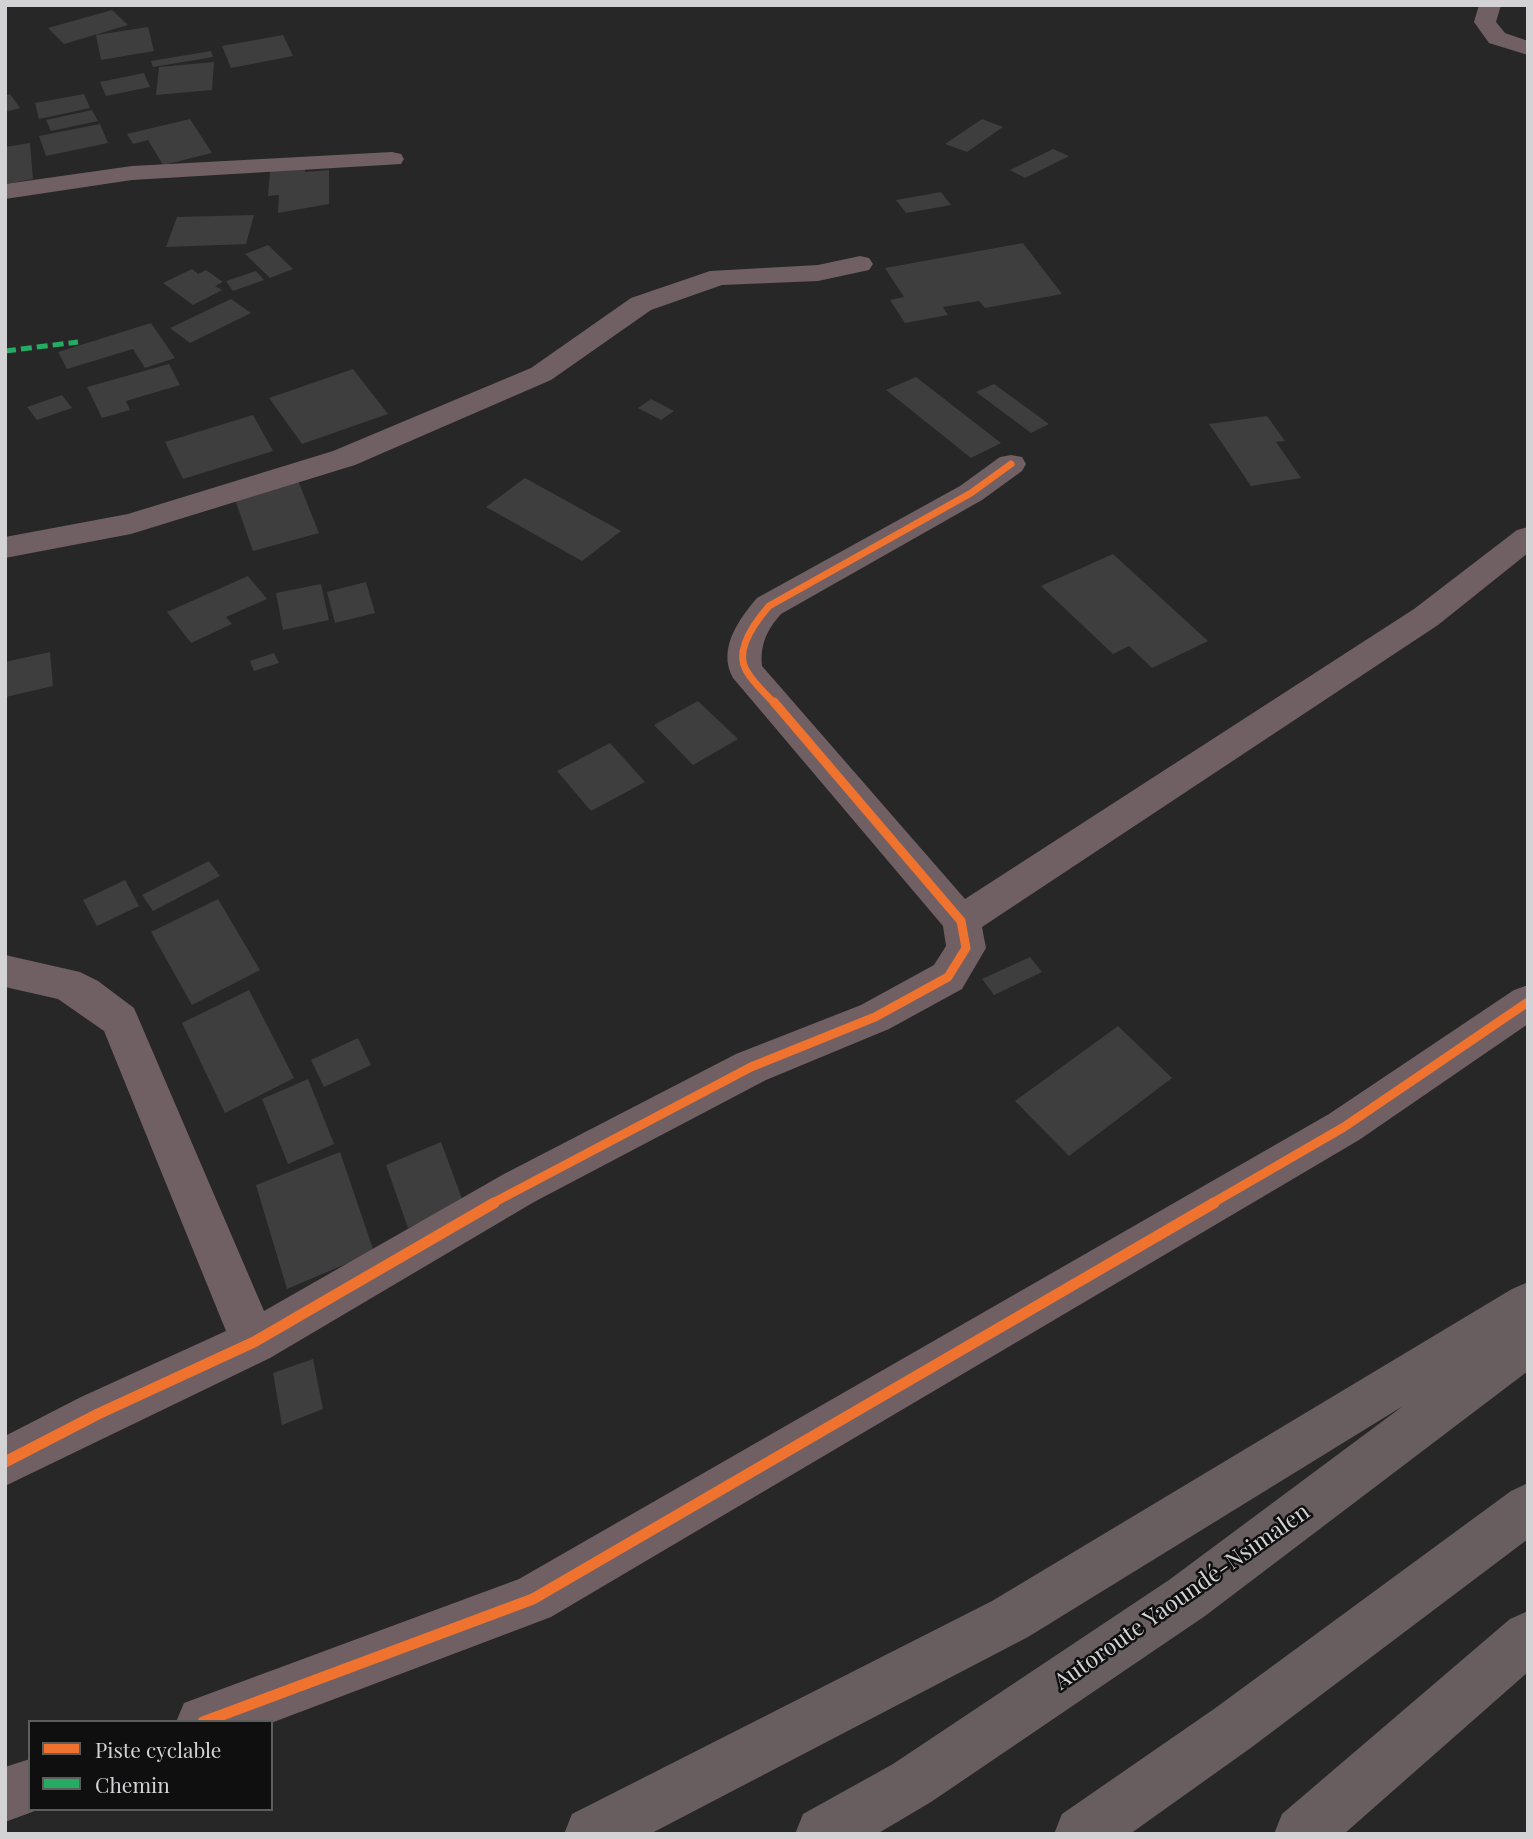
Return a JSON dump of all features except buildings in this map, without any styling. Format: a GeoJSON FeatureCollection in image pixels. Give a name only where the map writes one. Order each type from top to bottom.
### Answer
{"type":"FeatureCollection","features":[{"type":"Feature","properties":{"kind":"highway"},"geometry":{"type":"LineString","coordinates":[[592,1834],[1010,1619],[1528,1304]]}},
{"type":"Feature","properties":{"kind":"highway","name":"Autoroute Yaoundé-Nsimalen"},"geometry":{"type":"LineString","coordinates":[[823,1834],[912,1783],[1187,1598],[1528,1342]]}},
{"type":"Feature","properties":{"kind":"highway"},"geometry":{"type":"LineString","coordinates":[[1082,1834],[1233,1728],[1528,1508]]}},
{"type":"Feature","properties":{"kind":"highway"},"geometry":{"type":"LineString","coordinates":[[1302,1834],[1528,1637]]}},
{"type":"Feature","properties":{"kind":"street"},"geometry":{"type":"LineString","coordinates":[[1490,5],[1485,22],[1497,38],[1528,48]]}},
{"type":"Feature","properties":{"kind":"street"},"geometry":{"type":"LineString","coordinates":[[5,192],[131,173],[392,159]]}},
{"type":"Feature","properties":{"kind":"street"},"geometry":{"type":"LineString","coordinates":[[5,548],[131,524],[344,458],[541,374],[641,304],[719,277],[818,273],[860,264]]}},
{"type":"Feature","properties":{"kind":"street"},"geometry":{"type":"LineString","coordinates":[[5,1462],[98,1414],[254,1342],[531,1181],[751,1067],[876,1017],[948,977],[965,948],[961,921],[745,669],[742,649],[754,624],[769,606],[971,493],[1011,464]]}},
{"type":"Feature","properties":{"kind":"street"},"geometry":{"type":"LineString","coordinates":[[961,921],[1426,617],[1528,537]]}},
{"type":"Feature","properties":{"kind":"street"},"geometry":{"type":"LineString","coordinates":[[5,971],[66,984],[85,993],[120,1020],[254,1342]]}},
{"type":"Feature","properties":{"kind":"street"},"geometry":{"type":"LineString","coordinates":[[208,1720],[533,1599],[1344,1127],[1528,1002]]}},
{"type":"Feature","properties":{"kind":"street"},"geometry":{"type":"LineString","coordinates":[[5,1796],[28,1787]]}},
{"type":"Feature","properties":{"kind":"marked path"},"geometry":{"type":"LineString","coordinates":[[5,351],[78,342]]}},
{"type":"Feature","properties":{"kind":"cycle path"},"geometry":{"type":"LineString","coordinates":[[5,1462],[98,1414],[254,1342],[519,1188],[751,1067],[875,1017],[948,977],[966,948],[961,921],[745,669],[745,650],[752,628],[769,606],[971,493],[1011,464]]}},
{"type":"Feature","properties":{"kind":"cycle path"},"geometry":{"type":"LineString","coordinates":[[208,1720],[533,1599],[1344,1127],[1528,1002]]}}]}
